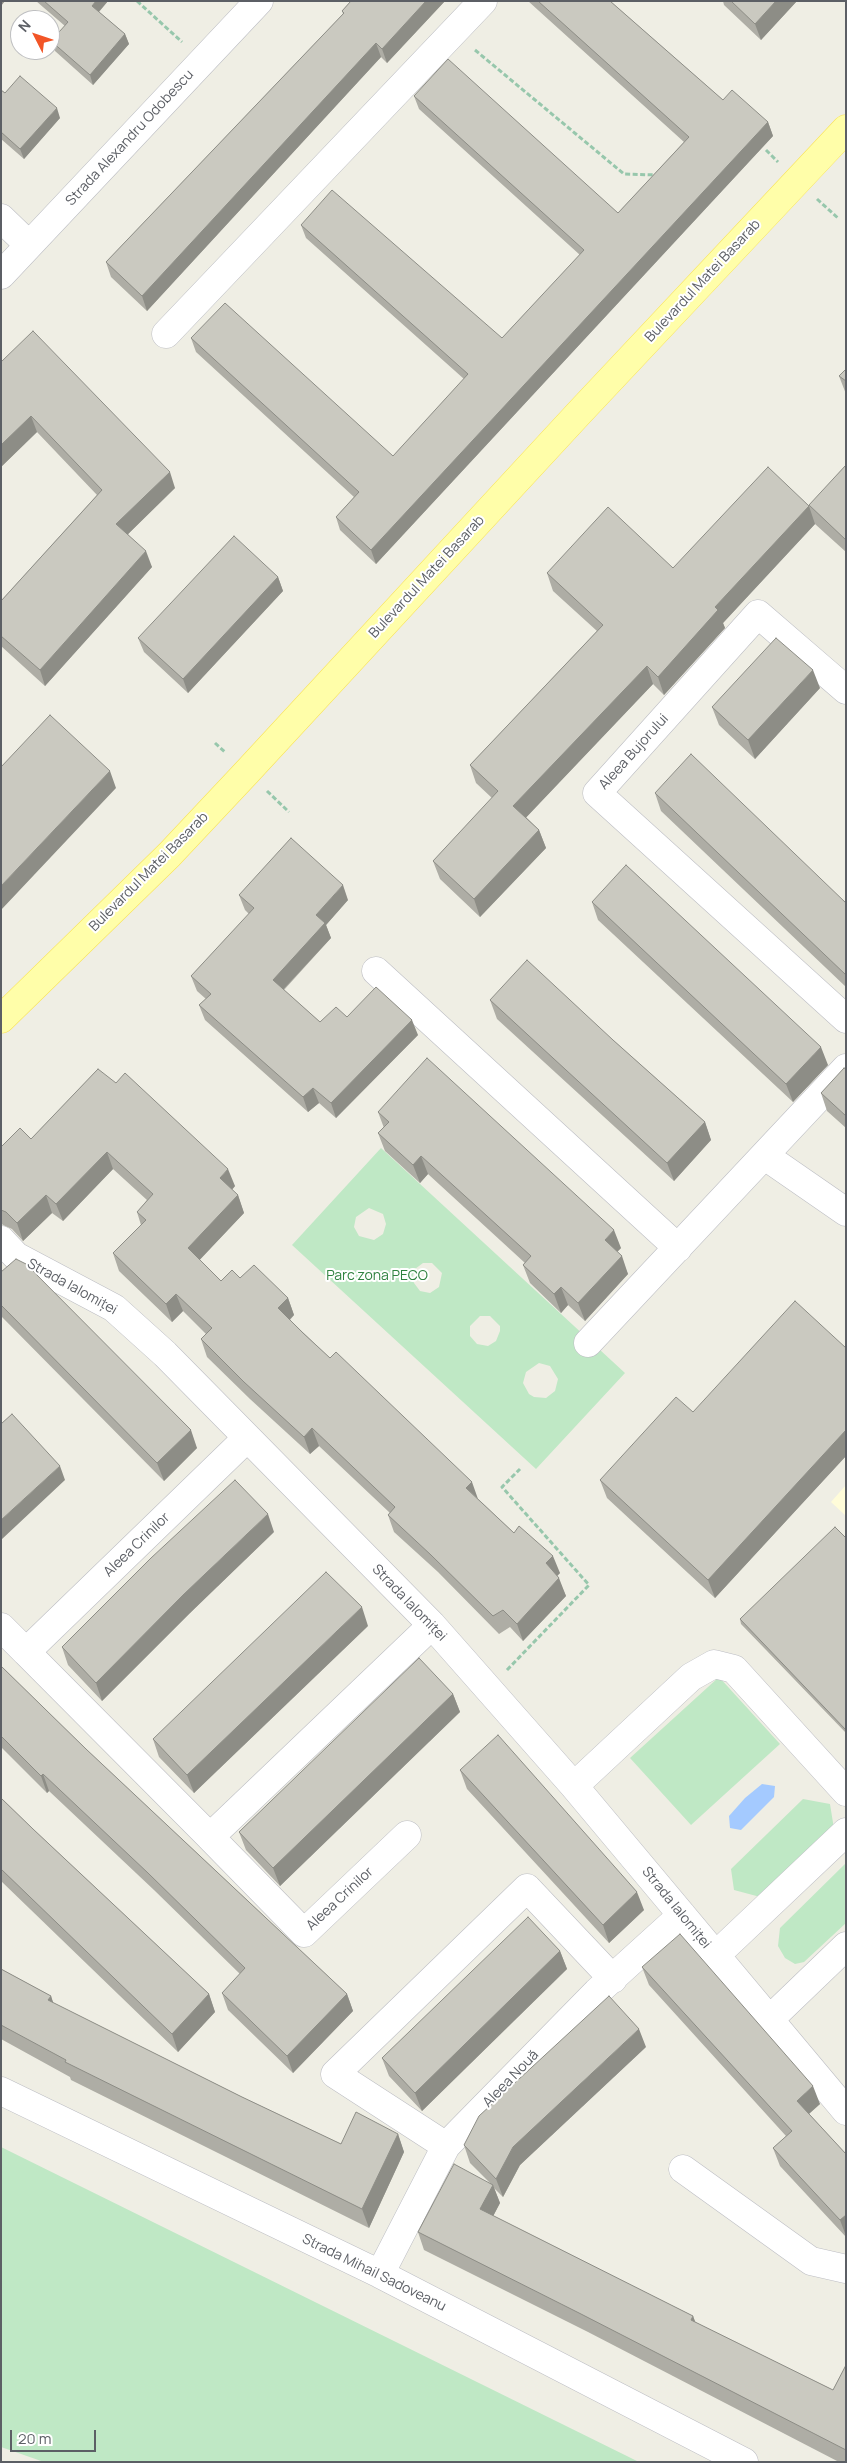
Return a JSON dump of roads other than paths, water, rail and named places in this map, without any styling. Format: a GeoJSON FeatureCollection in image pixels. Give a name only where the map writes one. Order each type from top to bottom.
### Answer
{"type":"FeatureCollection","features":[{"type":"Feature","properties":{"kind":"main road","name":"Bulevardul Matei Basarab"},"geometry":{"type":"LineString","coordinates":[[1,1019],[169,855],[579,413],[846,129]]}},
{"type":"Feature","properties":{"kind":"street","name":"Strada Alexandru Odobescu"},"geometry":{"type":"LineString","coordinates":[[1,275],[259,1]]}},
{"type":"Feature","properties":{"kind":"street"},"geometry":{"type":"LineString","coordinates":[[166,334],[483,1]]}},
{"type":"Feature","properties":{"kind":"street"},"geometry":{"type":"LineString","coordinates":[[1,218],[29,245]]}},
{"type":"Feature","properties":{"kind":"street","name":"Aleea Bujorului"},"geometry":{"type":"LineString","coordinates":[[846,690],[758,614],[597,793],[846,1019]]}},
{"type":"Feature","properties":{"kind":"street"},"geometry":{"type":"LineString","coordinates":[[376,971],[678,1248]]}},
{"type":"Feature","properties":{"kind":"street"},"geometry":{"type":"LineString","coordinates":[[588,1343],[846,1068]]}},
{"type":"Feature","properties":{"kind":"street"},"geometry":{"type":"LineString","coordinates":[[765,1156],[846,1212]]}},
{"type":"Feature","properties":{"kind":"street","name":"Strada Ialomiței"},"geometry":{"type":"LineString","coordinates":[[6,1255],[114,1308],[165,1354],[432,1626],[574,1786],[846,2111]]}},
{"type":"Feature","properties":{"kind":"street","name":"Aleea Crinilor"},"geometry":{"type":"LineString","coordinates":[[26,1652],[247,1438]]}},
{"type":"Feature","properties":{"kind":"street"},"geometry":{"type":"LineString","coordinates":[[210,1837],[432,1626]]}},
{"type":"Feature","properties":{"kind":"street","name":"Aleea Crinilor"},"geometry":{"type":"LineString","coordinates":[[1,1627],[304,1933],[407,1835]]}},
{"type":"Feature","properties":{"kind":"street"},"geometry":{"type":"LineString","coordinates":[[574,1786],[691,1677],[714,1664],[734,1669],[846,1792]]}},
{"type":"Feature","properties":{"kind":"street"},"geometry":{"type":"LineString","coordinates":[[715,1956],[846,1832]]}},
{"type":"Feature","properties":{"kind":"street"},"geometry":{"type":"LineString","coordinates":[[446,2146],[336,2074],[527,1888],[613,1979]]}},
{"type":"Feature","properties":{"kind":"street","name":"Aleea Nouă"},"geometry":{"type":"LineString","coordinates":[[380,2274],[446,2146],[597,1992],[682,1915]]}},
{"type":"Feature","properties":{"kind":"street"},"geometry":{"type":"LineString","coordinates":[[768,2020],[846,1946]]}},
{"type":"Feature","properties":{"kind":"street","name":"Strada Mihail Sadoveanu"},"geometry":{"type":"LineString","coordinates":[[1,2091],[380,2274],[744,2462]]}},
{"type":"Feature","properties":{"kind":"street"},"geometry":{"type":"LineString","coordinates":[[683,2169],[811,2261],[846,2269]]}},
{"type":"Feature","properties":{"kind":"water"},"geometry":{"type":"Polygon","coordinates":[[[762,1784],[775,1786],[774,1797],[741,1830],[730,1828],[729,1816],[745,1798],[762,1784]]]}},
{"type":"Feature","properties":{"kind":"park label","name":"Parc zona PECO"},"geometry":{"type":"Point","coordinates":[377,1276]}}]}
